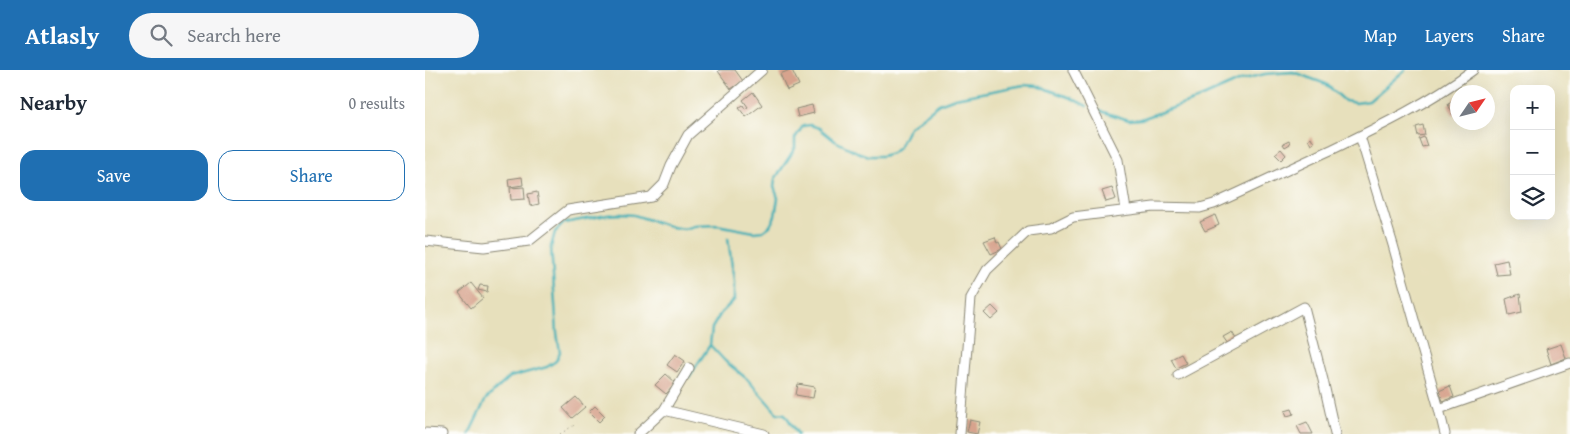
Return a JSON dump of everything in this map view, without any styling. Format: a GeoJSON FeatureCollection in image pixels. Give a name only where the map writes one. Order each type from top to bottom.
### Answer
{"type":"FeatureCollection","features":[{"type":"Feature","properties":{"kind":"street"},"geometry":{"type":"LineString","coordinates":[[425,241],[484,247],[529,241],[568,210],[651,197],[664,184],[671,166],[688,135],[761,70]]}},
{"type":"Feature","properties":{"kind":"street"},"geometry":{"type":"LineString","coordinates":[[1073,70],[1118,160],[1126,210]]}},
{"type":"Feature","properties":{"kind":"street"},"geometry":{"type":"LineString","coordinates":[[960,434],[971,298],[987,270],[1028,231],[1051,228],[1073,217],[1154,206],[1200,208],[1215,204],[1360,136],[1452,86],[1473,70]]}},
{"type":"Feature","properties":{"kind":"street"},"geometry":{"type":"LineString","coordinates":[[1360,136],[1393,245],[1445,434]]}},
{"type":"Feature","properties":{"kind":"street"},"geometry":{"type":"LineString","coordinates":[[1178,375],[1304,307],[1335,434]]}},
{"type":"Feature","properties":{"kind":"street"},"geometry":{"type":"LineString","coordinates":[[1439,409],[1570,363]]}},
{"type":"Feature","properties":{"kind":"street"},"geometry":{"type":"LineString","coordinates":[[638,434],[663,410],[689,368]]}},
{"type":"Feature","properties":{"kind":"street"},"geometry":{"type":"LineString","coordinates":[[663,410],[764,434]]}},
{"type":"Feature","properties":{"kind":"street"},"geometry":{"type":"LineString","coordinates":[[425,433],[442,434]]}},
{"type":"Feature","properties":{"kind":"path"},"geometry":{"type":"LineString","coordinates":[[560,434],[576,424]]}},
{"type":"Feature","properties":{"kind":"building"},"geometry":{"type":"Polygon","coordinates":[[[735,70],[743,81],[731,89],[718,71],[735,70]]]}},
{"type":"Feature","properties":{"kind":"building"},"geometry":{"type":"Polygon","coordinates":[[[792,70],[799,85],[787,90],[780,74],[792,70]]]}},
{"type":"Feature","properties":{"kind":"building"},"geometry":{"type":"Polygon","coordinates":[[[753,92],[762,105],[746,117],[739,108],[743,105],[745,109],[748,107],[743,100],[753,92]]]}},
{"type":"Feature","properties":{"kind":"building"},"geometry":{"type":"Polygon","coordinates":[[[812,105],[814,113],[798,117],[796,109],[812,105]]]}},
{"type":"Feature","properties":{"kind":"building"},"geometry":{"type":"Polygon","coordinates":[[[1423,125],[1425,135],[1418,136],[1416,127],[1423,125]]]}},
{"type":"Feature","properties":{"kind":"building"},"geometry":{"type":"Polygon","coordinates":[[[1311,137],[1314,143],[1311,145],[1308,139],[1311,137]]]}},
{"type":"Feature","properties":{"kind":"building"},"geometry":{"type":"Polygon","coordinates":[[[1424,137],[1427,146],[1422,147],[1419,139],[1424,137]]]}},
{"type":"Feature","properties":{"kind":"building"},"geometry":{"type":"Polygon","coordinates":[[[1289,141],[1290,144],[1285,147],[1283,144],[1289,141]]]}},
{"type":"Feature","properties":{"kind":"building"},"geometry":{"type":"Polygon","coordinates":[[[1281,149],[1286,155],[1281,160],[1275,154],[1281,149]]]}},
{"type":"Feature","properties":{"kind":"building"},"geometry":{"type":"Polygon","coordinates":[[[522,177],[523,185],[509,187],[508,179],[522,177]]]}},
{"type":"Feature","properties":{"kind":"building"},"geometry":{"type":"Polygon","coordinates":[[[524,187],[525,199],[511,200],[510,188],[524,187]]]}},
{"type":"Feature","properties":{"kind":"building"},"geometry":{"type":"Polygon","coordinates":[[[1112,188],[1116,199],[1106,202],[1102,191],[1112,188]]]}},
{"type":"Feature","properties":{"kind":"building"},"geometry":{"type":"Polygon","coordinates":[[[537,192],[539,204],[530,206],[528,194],[537,192]]]}},
{"type":"Feature","properties":{"kind":"building"},"geometry":{"type":"Polygon","coordinates":[[[1215,215],[1219,225],[1205,231],[1200,222],[1215,215]]]}},
{"type":"Feature","properties":{"kind":"building"},"geometry":{"type":"Polygon","coordinates":[[[995,237],[1002,249],[991,254],[984,241],[995,237]]]}},
{"type":"Feature","properties":{"kind":"building"},"geometry":{"type":"Polygon","coordinates":[[[1507,260],[1510,274],[1497,275],[1494,263],[1507,260]]]}},
{"type":"Feature","properties":{"kind":"building"},"geometry":{"type":"Polygon","coordinates":[[[471,283],[483,298],[471,308],[459,293],[471,283]]]}},
{"type":"Feature","properties":{"kind":"building"},"geometry":{"type":"Polygon","coordinates":[[[480,285],[488,286],[487,292],[478,290],[480,285]]]}},
{"type":"Feature","properties":{"kind":"building"},"geometry":{"type":"Polygon","coordinates":[[[1520,294],[1522,312],[1509,315],[1506,299],[1520,294]]]}},
{"type":"Feature","properties":{"kind":"building"},"geometry":{"type":"Polygon","coordinates":[[[992,306],[999,313],[991,320],[984,313],[992,306]]]}},
{"type":"Feature","properties":{"kind":"building"},"geometry":{"type":"Polygon","coordinates":[[[1232,332],[1236,339],[1228,344],[1223,337],[1232,332]]]}},
{"type":"Feature","properties":{"kind":"building"},"geometry":{"type":"Polygon","coordinates":[[[1561,344],[1566,358],[1551,364],[1546,349],[1561,344]]]}},
{"type":"Feature","properties":{"kind":"building"},"geometry":{"type":"Polygon","coordinates":[[[675,354],[685,361],[677,372],[667,365],[675,354]]]}},
{"type":"Feature","properties":{"kind":"building"},"geometry":{"type":"Polygon","coordinates":[[[1181,354],[1186,363],[1176,368],[1171,359],[1181,354]]]}},
{"type":"Feature","properties":{"kind":"building"},"geometry":{"type":"Polygon","coordinates":[[[666,374],[676,383],[666,394],[655,385],[666,374]]]}},
{"type":"Feature","properties":{"kind":"building"},"geometry":{"type":"Polygon","coordinates":[[[798,384],[815,387],[813,398],[796,395],[798,384]]]}},
{"type":"Feature","properties":{"kind":"building"},"geometry":{"type":"Polygon","coordinates":[[[1450,386],[1454,397],[1443,401],[1439,391],[1450,386]]]}},
{"type":"Feature","properties":{"kind":"building"},"geometry":{"type":"Polygon","coordinates":[[[576,397],[585,407],[572,418],[563,408],[576,397]]]}},
{"type":"Feature","properties":{"kind":"building"},"geometry":{"type":"Polygon","coordinates":[[[595,406],[605,416],[599,422],[589,412],[595,406]]]}},
{"type":"Feature","properties":{"kind":"building"},"geometry":{"type":"Polygon","coordinates":[[[1292,409],[1294,414],[1287,416],[1285,411],[1292,409]]]}},
{"type":"Feature","properties":{"kind":"building"},"geometry":{"type":"Polygon","coordinates":[[[970,420],[980,422],[977,434],[967,432],[970,420]]]}},
{"type":"Feature","properties":{"kind":"building"},"geometry":{"type":"Polygon","coordinates":[[[1307,422],[1313,434],[1301,434],[1297,426],[1307,422]]]}},
{"type":"Feature","properties":{"kind":"waterway"},"geometry":{"type":"LineString","coordinates":[[1097,110],[1129,120],[1141,119],[1196,100],[1241,80],[1265,74],[1293,72],[1326,84],[1345,101],[1356,103],[1369,101],[1405,70]]}},
{"type":"Feature","properties":{"kind":"waterway"},"geometry":{"type":"LineString","coordinates":[[469,434],[486,399],[510,377],[547,367],[556,361],[560,352],[551,247],[555,232],[564,223],[621,214],[634,215],[684,229],[694,226],[717,225],[754,232],[763,231],[770,226],[775,216],[778,198],[774,187],[775,179],[795,148],[795,138],[803,126],[810,125],[819,128],[835,141],[857,152],[868,156],[882,156],[892,153],[899,147],[909,127],[939,104],[955,98],[1024,85],[1038,86],[1087,106]]}},
{"type":"Feature","properties":{"kind":"waterway"},"geometry":{"type":"LineString","coordinates":[[728,238],[734,281],[734,300],[721,313],[712,328],[710,345],[725,361],[747,379],[777,413],[785,414],[798,434]]}},
{"type":"Feature","properties":{"kind":"waterway"},"geometry":{"type":"LineString","coordinates":[[689,377],[710,345]]}}]}
